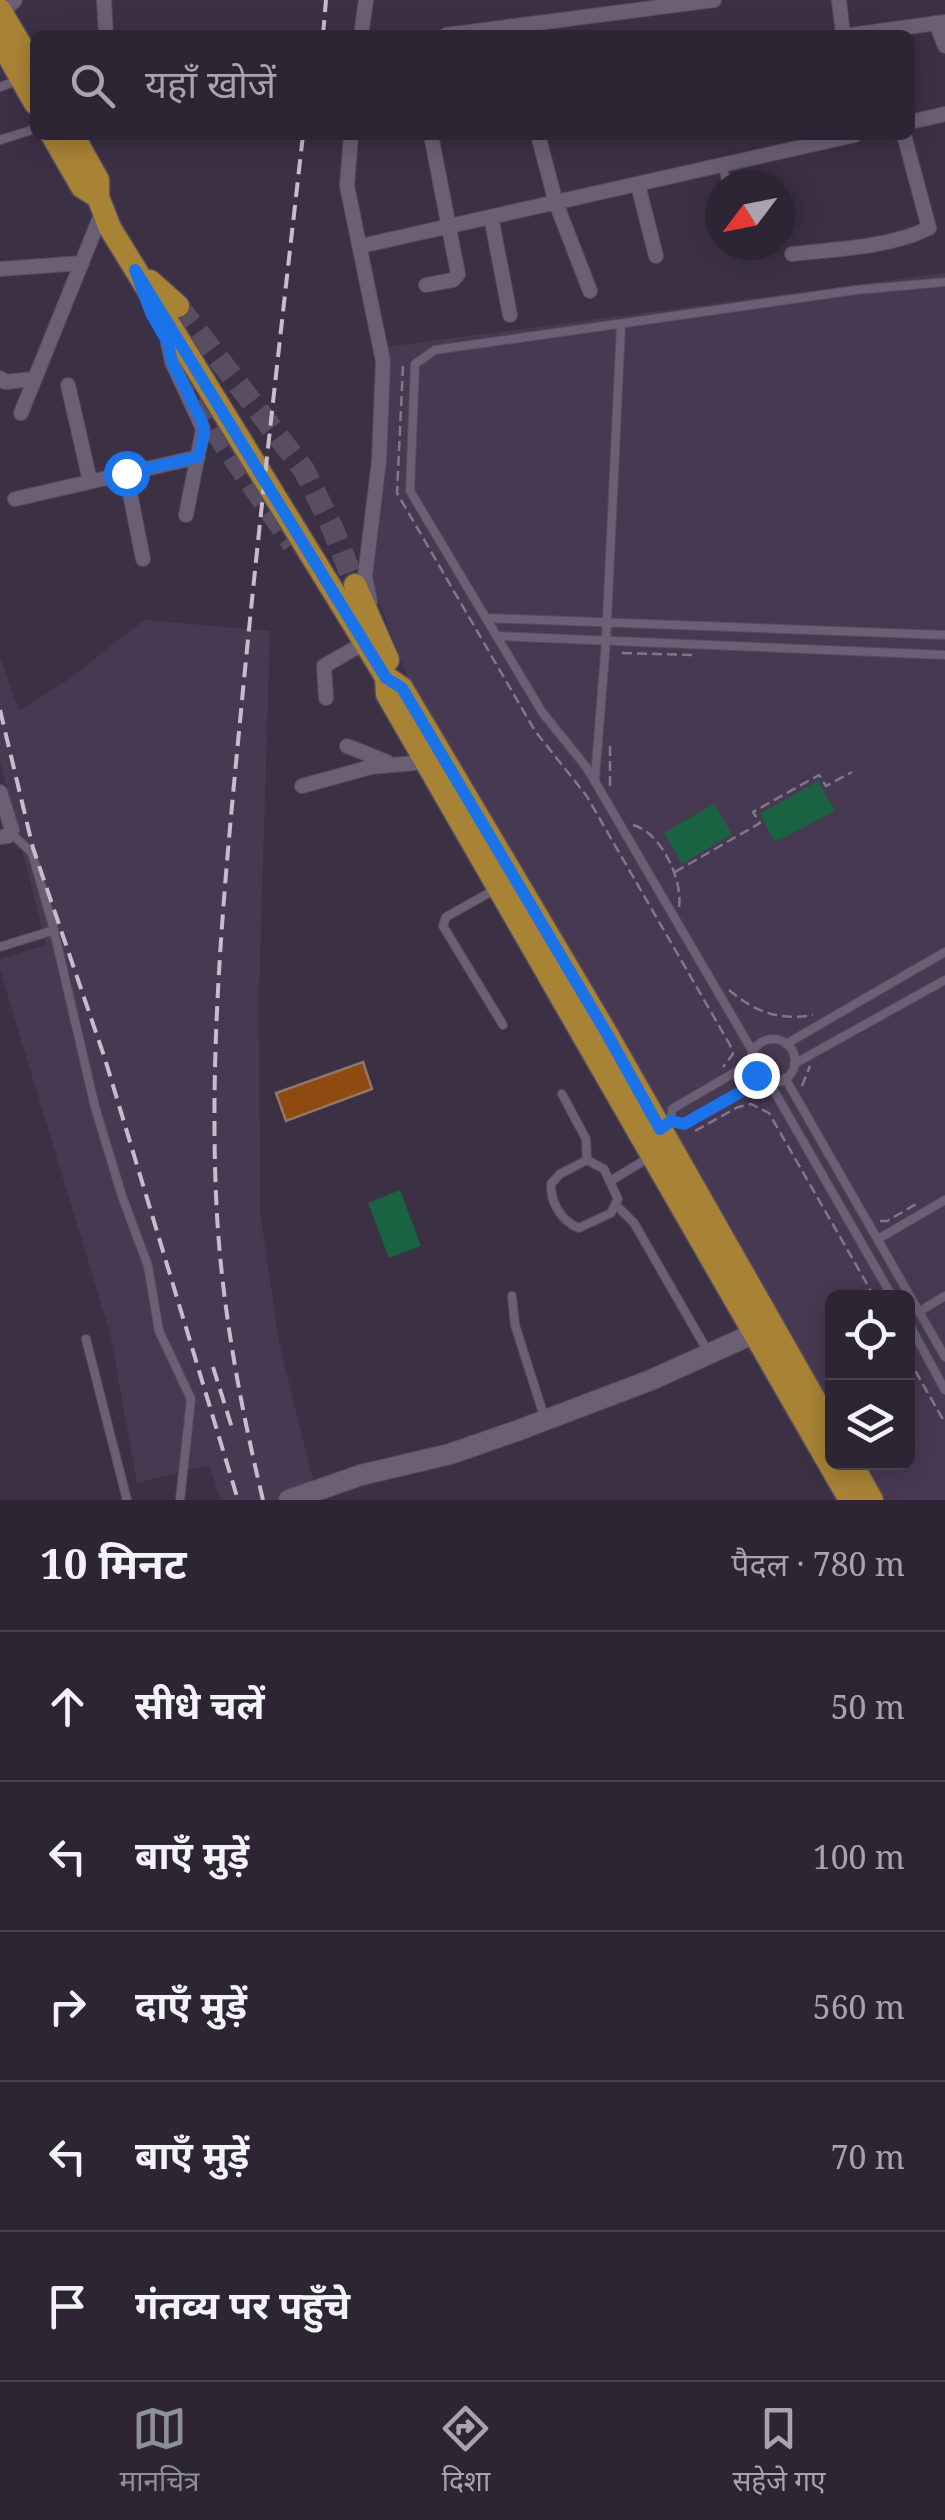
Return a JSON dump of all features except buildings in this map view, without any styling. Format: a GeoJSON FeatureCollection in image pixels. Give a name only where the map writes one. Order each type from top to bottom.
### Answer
{"type":"FeatureCollection","features":[{"type":"Feature","properties":{"kind":"main road"},"geometry":{"type":"LineString","coordinates":[[4,10],[19,79]]}},
{"type":"Feature","properties":{"kind":"main road"},"geometry":{"type":"LineString","coordinates":[[2,48],[19,79]]}},
{"type":"Feature","properties":{"kind":"main road"},"geometry":{"type":"LineString","coordinates":[[55,140],[82,187],[100,204],[135,270],[390,684],[656,1137],[764,1330],[850,1500]]}},
{"type":"Feature","properties":{"kind":"main road"},"geometry":{"type":"LineString","coordinates":[[76,140],[98,180],[100,204]]}},
{"type":"Feature","properties":{"kind":"main road"},"geometry":{"type":"LineString","coordinates":[[135,270],[178,306]]}},
{"type":"Feature","properties":{"kind":"main road"},"geometry":{"type":"LineString","coordinates":[[135,270],[151,313],[184,370]]}},
{"type":"Feature","properties":{"kind":"main road"},"geometry":{"type":"LineString","coordinates":[[355,585],[363,642]]}},
{"type":"Feature","properties":{"kind":"main road"},"geometry":{"type":"LineString","coordinates":[[390,684],[426,762],[597,1039]]}},
{"type":"Feature","properties":{"kind":"main road"},"geometry":{"type":"LineString","coordinates":[[764,1330],[825,1420]]}},
{"type":"Feature","properties":{"kind":"main road"},"geometry":{"type":"LineString","coordinates":[[855,1470],[872,1500]]}},
{"type":"Feature","properties":{"kind":"street"},"geometry":{"type":"LineString","coordinates":[[104,0],[106,30]]}},
{"type":"Feature","properties":{"kind":"street"},"geometry":{"type":"LineString","coordinates":[[362,30],[366,0]]}},
{"type":"Feature","properties":{"kind":"street"},"geometry":{"type":"LineString","coordinates":[[582,0],[586,18]]}},
{"type":"Feature","properties":{"kind":"street"},"geometry":{"type":"LineString","coordinates":[[487,30],[586,18],[652,4],[714,0]]}},
{"type":"Feature","properties":{"kind":"street"},"geometry":{"type":"LineString","coordinates":[[839,0],[842,30]]}},
{"type":"Feature","properties":{"kind":"street"},"geometry":{"type":"LineString","coordinates":[[891,30],[941,23],[945,46]]}},
{"type":"Feature","properties":{"kind":"street"},"geometry":{"type":"LineString","coordinates":[[915,121],[945,114]]}},
{"type":"Feature","properties":{"kind":"street"},"geometry":{"type":"LineString","coordinates":[[326,698],[324,666],[363,642],[365,576],[378,461],[382,360],[347,186],[351,140]]}},
{"type":"Feature","properties":{"kind":"street"},"geometry":{"type":"LineString","coordinates":[[426,285],[457,277],[432,140]]}},
{"type":"Feature","properties":{"kind":"street"},"geometry":{"type":"LineString","coordinates":[[539,140],[556,203],[590,291]]}},
{"type":"Feature","properties":{"kind":"street"},"geometry":{"type":"LineString","coordinates":[[360,246],[834,140]]}},
{"type":"Feature","properties":{"kind":"street"},"geometry":{"type":"LineString","coordinates":[[795,254],[857,246],[929,228],[905,140]]}},
{"type":"Feature","properties":{"kind":"street"},"geometry":{"type":"LineString","coordinates":[[638,185],[656,256]]}},
{"type":"Feature","properties":{"kind":"street"},"geometry":{"type":"LineString","coordinates":[[21,413],[82,263],[100,204]]}},
{"type":"Feature","properties":{"kind":"street"},"geometry":{"type":"LineString","coordinates":[[491,217],[510,316]]}},
{"type":"Feature","properties":{"kind":"street"},"geometry":{"type":"LineString","coordinates":[[0,269],[82,263]]}},
{"type":"Feature","properties":{"kind":"street"},"geometry":{"type":"LineString","coordinates":[[168,343],[172,362],[202,422],[204,435],[186,514]]}},
{"type":"Feature","properties":{"kind":"street"},"geometry":{"type":"LineString","coordinates":[[0,378],[6,382],[34,379]]}},
{"type":"Feature","properties":{"kind":"street"},"geometry":{"type":"LineString","coordinates":[[68,384],[90,481]]}},
{"type":"Feature","properties":{"kind":"street"},"geometry":{"type":"LineString","coordinates":[[14,499],[198,457]]}},
{"type":"Feature","properties":{"kind":"street"},"geometry":{"type":"LineString","coordinates":[[126,473],[143,559]]}},
{"type":"Feature","properties":{"kind":"street"},"geometry":{"type":"LineString","coordinates":[[347,746],[392,764]]}},
{"type":"Feature","properties":{"kind":"street"},"geometry":{"type":"LineString","coordinates":[[302,786],[371,767],[426,762]]}},
{"type":"Feature","properties":{"kind":"street"},"geometry":{"type":"LineString","coordinates":[[0,792],[6,835]]}},
{"type":"Feature","properties":{"kind":"street"},"geometry":{"type":"LineString","coordinates":[[289,1500],[361,1475],[450,1454],[546,1420],[764,1330]]}},
{"type":"Feature","properties":{"kind":"lane"},"geometry":{"type":"LineString","coordinates":[[0,140],[30,131]]}},
{"type":"Feature","properties":{"kind":"lane"},"geometry":{"type":"LineString","coordinates":[[723,166],[724,170]]}},
{"type":"Feature","properties":{"kind":"lane"},"geometry":{"type":"LineString","coordinates":[[753,1052],[595,781],[542,712],[410,490],[416,364],[435,350],[837,292],[945,282]]}},
{"type":"Feature","properties":{"kind":"lane"},"geometry":{"type":"LineString","coordinates":[[595,781],[606,641],[621,325]]}},
{"type":"Feature","properties":{"kind":"lane"},"geometry":{"type":"LineString","coordinates":[[486,618],[945,634]]}},
{"type":"Feature","properties":{"kind":"lane"},"geometry":{"type":"LineString","coordinates":[[497,636],[945,654]]}},
{"type":"Feature","properties":{"kind":"lane"},"geometry":{"type":"LineString","coordinates":[[6,835],[32,853],[94,1106],[148,1266],[159,1331],[191,1400],[180,1500]]}},
{"type":"Feature","properties":{"kind":"lane"},"geometry":{"type":"LineString","coordinates":[[500,887],[443,921],[502,1025]]}},
{"type":"Feature","properties":{"kind":"lane"},"geometry":{"type":"LineString","coordinates":[[0,947],[54,932]]}},
{"type":"Feature","properties":{"kind":"lane"},"geometry":{"type":"LineString","coordinates":[[786,1044],[945,952]]}},
{"type":"Feature","properties":{"kind":"lane"},"geometry":{"type":"LineString","coordinates":[[656,1137],[765,1081],[785,1078],[794,1064],[945,980]]}},
{"type":"Feature","properties":{"kind":"lane"},"geometry":{"type":"LineString","coordinates":[[794,1064],[792,1050],[786,1044],[768,1039],[753,1052],[751,1063],[888,1290]]}},
{"type":"Feature","properties":{"kind":"lane"},"geometry":{"type":"LineString","coordinates":[[612,1180],[656,1137],[672,1109],[751,1063]]}},
{"type":"Feature","properties":{"kind":"lane"},"geometry":{"type":"LineString","coordinates":[[785,1078],[945,1356]]}},
{"type":"Feature","properties":{"kind":"lane"},"geometry":{"type":"LineString","coordinates":[[562,1094],[586,1139],[588,1160]]}},
{"type":"Feature","properties":{"kind":"lane"},"geometry":{"type":"LineString","coordinates":[[588,1160],[604,1169],[618,1199],[611,1213],[579,1228],[563,1217],[553,1200],[550,1184],[560,1174],[588,1160]]}},
{"type":"Feature","properties":{"kind":"lane"},"geometry":{"type":"LineString","coordinates":[[878,1239],[945,1200]]}},
{"type":"Feature","properties":{"kind":"lane"},"geometry":{"type":"LineString","coordinates":[[617,1206],[634,1222],[709,1354]]}},
{"type":"Feature","properties":{"kind":"lane"},"geometry":{"type":"LineString","coordinates":[[512,1296],[514,1325],[546,1420]]}},
{"type":"Feature","properties":{"kind":"lane"},"geometry":{"type":"LineString","coordinates":[[920,1311],[945,1296]]}},
{"type":"Feature","properties":{"kind":"lane"},"geometry":{"type":"LineString","coordinates":[[915,1335],[945,1390]]}},
{"type":"Feature","properties":{"kind":"lane"},"geometry":{"type":"LineString","coordinates":[[86,1339],[127,1500]]}},
{"type":"Feature","properties":{"kind":"path"},"geometry":{"type":"LineString","coordinates":[[610,741],[610,793]]}},
{"type":"Feature","properties":{"kind":"path"},"geometry":{"type":"LineString","coordinates":[[674,873],[760,823],[753,812],[819,775],[826,786],[852,772]]}},
{"type":"Feature","properties":{"kind":"path"},"geometry":{"type":"LineString","coordinates":[[628,823],[648,830],[681,885],[680,913]]}},
{"type":"Feature","properties":{"kind":"path"},"geometry":{"type":"LineString","coordinates":[[727,989],[767,1014],[783,1018],[815,1015]]}},
{"type":"Feature","properties":{"kind":"path"},"geometry":{"type":"LineString","coordinates":[[718,1072],[733,1054],[730,1046]]}},
{"type":"Feature","properties":{"kind":"path"},"geometry":{"type":"LineString","coordinates":[[802,1094],[804,1078],[814,1063]]}},
{"type":"Feature","properties":{"kind":"path"},"geometry":{"type":"LineString","coordinates":[[694,1131],[751,1104],[769,1114],[869,1290]]}},
{"type":"Feature","properties":{"kind":"path"},"geometry":{"type":"LineString","coordinates":[[872,1216],[887,1221],[930,1196]]}},
{"type":"Feature","properties":{"kind":"path"},"geometry":{"type":"LineString","coordinates":[[915,1370],[945,1423]]}},
{"type":"Feature","properties":{"kind":"shaded area"},"geometry":{"type":"Polygon","coordinates":[[[945,273],[945,1500],[881,1500],[863,1470],[915,1470],[915,1290],[825,1290],[825,1404],[408,678],[373,586],[378,348],[945,273]]]}},
{"type":"Feature","properties":{"kind":"shaded area"},"geometry":{"type":"Polygon","coordinates":[[[144,620],[270,631],[259,993],[260,1211],[279,1342],[318,1500],[221,1500],[209,1465],[137,1483],[110,1333],[0,970],[0,959],[46,945],[0,762],[0,657],[19,711],[69,679],[144,620]]]}},
{"type":"Feature","properties":{"kind":"green space"},"geometry":{"type":"Polygon","coordinates":[[[818,781],[835,811],[775,842],[760,814],[818,781]]]}},
{"type":"Feature","properties":{"kind":"green space"},"geometry":{"type":"Polygon","coordinates":[[[714,804],[732,834],[682,864],[664,833],[714,804]]]}},
{"type":"Feature","properties":{"kind":"green space"},"geometry":{"type":"Polygon","coordinates":[[[400,1190],[421,1246],[389,1258],[368,1203],[400,1190]]]}},
{"type":"Feature","properties":{"kind":"tunnel"},"geometry":{"type":"LineString","coordinates":[[178,306],[304,470],[355,585]]}},
{"type":"Feature","properties":{"kind":"tunnel"},"geometry":{"type":"LineString","coordinates":[[184,370],[215,431],[293,544]]}},
{"type":"Feature","properties":{"kind":"railway"},"geometry":{"type":"LineString","coordinates":[[323,30],[326,0]]}},
{"type":"Feature","properties":{"kind":"railway"},"geometry":{"type":"LineString","coordinates":[[263,1500],[226,1310],[216,1195],[215,1068],[237,753],[302,140]]}},
{"type":"Feature","properties":{"kind":"railway"},"geometry":{"type":"LineString","coordinates":[[0,710],[33,848],[105,1059],[238,1500]]}},
{"type":"Feature","properties":{"kind":"railway"},"geometry":{"type":"LineString","coordinates":[[213,1367],[233,1431]]}},
{"type":"Feature","properties":{"kind":"route"},"geometry":{"type":"LineString","coordinates":[[126,473],[198,457],[204,435],[202,422],[172,362],[168,343],[151,313],[135,270],[386,678],[402,688],[660,1129],[671,1121],[684,1124],[762,1080],[756,1075]]}}]}
